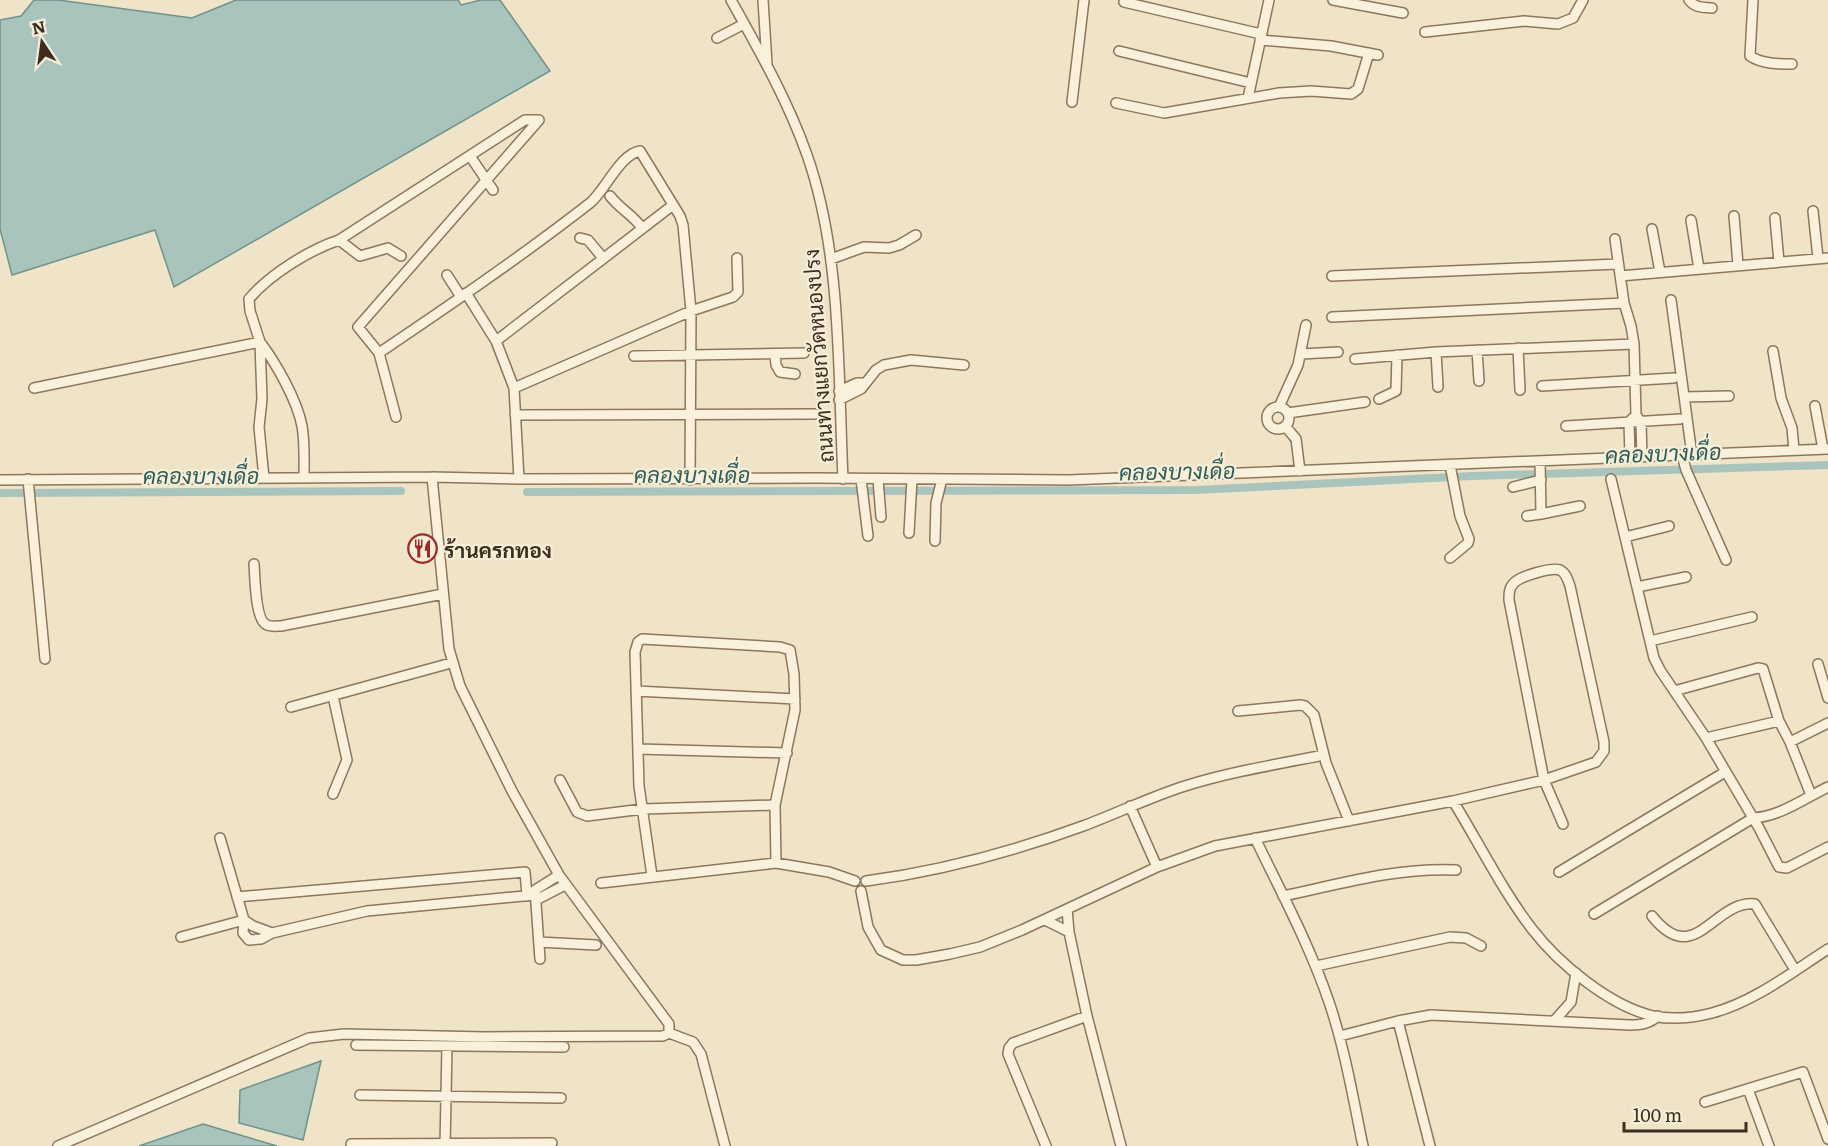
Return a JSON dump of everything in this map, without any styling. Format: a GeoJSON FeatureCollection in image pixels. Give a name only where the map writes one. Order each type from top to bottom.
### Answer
{"type":"FeatureCollection","features":[{"type":"Feature","properties":{"kind":"street","name":"ถนนทางแยกวัดหนองปรง"},"geometry":{"type":"LineString","coordinates":[[731,0],[741,25],[767,66],[796,125],[820,200],[831,259],[843,478]]}},
{"type":"Feature","properties":{"kind":"street"},"geometry":{"type":"LineString","coordinates":[[763,0],[767,66]]}},
{"type":"Feature","properties":{"kind":"street"},"geometry":{"type":"LineString","coordinates":[[1072,102],[1084,0]]}},
{"type":"Feature","properties":{"kind":"street"},"geometry":{"type":"LineString","coordinates":[[1248,98],[1269,0]]}},
{"type":"Feature","properties":{"kind":"street"},"geometry":{"type":"LineString","coordinates":[[1333,0],[1403,13]]}},
{"type":"Feature","properties":{"kind":"street"},"geometry":{"type":"LineString","coordinates":[[1425,32],[1524,21],[1558,24],[1573,18],[1583,0]]}},
{"type":"Feature","properties":{"kind":"street"},"geometry":{"type":"LineString","coordinates":[[1689,0],[1692,5],[1712,8]]}},
{"type":"Feature","properties":{"kind":"street"},"geometry":{"type":"LineString","coordinates":[[1753,0],[1750,56],[1756,60],[1792,64]]}},
{"type":"Feature","properties":{"kind":"street"},"geometry":{"type":"LineString","coordinates":[[1116,103],[1164,113],[1298,91],[1339,94],[1356,92],[1373,54],[1261,37],[1124,2]]}},
{"type":"Feature","properties":{"kind":"street"},"geometry":{"type":"LineString","coordinates":[[717,38],[741,25]]}},
{"type":"Feature","properties":{"kind":"street"},"geometry":{"type":"LineString","coordinates":[[1119,51],[1251,83]]}},
{"type":"Feature","properties":{"kind":"street"},"geometry":{"type":"LineString","coordinates":[[264,478],[259,427],[262,399],[260,342],[250,311],[249,299],[290,265],[327,244],[339,240],[525,120],[539,120],[358,327],[379,353],[396,417]]}},
{"type":"Feature","properties":{"kind":"street"},"geometry":{"type":"LineString","coordinates":[[379,353],[464,295],[593,201],[620,166],[636,151],[640,151],[680,216],[683,225],[691,311],[690,480]]}},
{"type":"Feature","properties":{"kind":"street"},"geometry":{"type":"LineString","coordinates":[[470,156],[493,190]]}},
{"type":"Feature","properties":{"kind":"street"},"geometry":{"type":"LineString","coordinates":[[610,196],[620,208],[635,218],[642,228]]}},
{"type":"Feature","properties":{"kind":"street"},"geometry":{"type":"LineString","coordinates":[[496,341],[673,205]]}},
{"type":"Feature","properties":{"kind":"street"},"geometry":{"type":"LineString","coordinates":[[1620,276],[1823,258],[1813,211]]}},
{"type":"Feature","properties":{"kind":"street"},"geometry":{"type":"LineString","coordinates":[[1734,216],[1738,265]]}},
{"type":"Feature","properties":{"kind":"street"},"geometry":{"type":"LineString","coordinates":[[1775,218],[1779,262]]}},
{"type":"Feature","properties":{"kind":"street"},"geometry":{"type":"LineString","coordinates":[[1691,220],[1699,268]]}},
{"type":"Feature","properties":{"kind":"street"},"geometry":{"type":"LineString","coordinates":[[1652,229],[1660,272]]}},
{"type":"Feature","properties":{"kind":"street"},"geometry":{"type":"LineString","coordinates":[[831,259],[864,247],[889,248],[916,235]]}},
{"type":"Feature","properties":{"kind":"street"},"geometry":{"type":"LineString","coordinates":[[580,238],[588,240],[603,258]]}},
{"type":"Feature","properties":{"kind":"street"},"geometry":{"type":"LineString","coordinates":[[1615,239],[1624,303],[1635,345],[1636,420],[1642,457]]}},
{"type":"Feature","properties":{"kind":"street"},"geometry":{"type":"LineString","coordinates":[[339,240],[360,256],[388,248],[401,256]]}},
{"type":"Feature","properties":{"kind":"street"},"geometry":{"type":"LineString","coordinates":[[514,388],[691,311],[733,297],[738,292],[737,258]]}},
{"type":"Feature","properties":{"kind":"street"},"geometry":{"type":"LineString","coordinates":[[1332,276],[1618,264]]}},
{"type":"Feature","properties":{"kind":"street"},"geometry":{"type":"LineString","coordinates":[[447,275],[496,341],[514,388],[519,479]]}},
{"type":"Feature","properties":{"kind":"street"},"geometry":{"type":"LineString","coordinates":[[1671,300],[1684,397],[1686,460],[1726,560]]}},
{"type":"Feature","properties":{"kind":"street"},"geometry":{"type":"LineString","coordinates":[[1332,317],[1624,303]]}},
{"type":"Feature","properties":{"kind":"street"},"geometry":{"type":"LineString","coordinates":[[1288,413],[1289,420],[1285,426],[1275,429],[1267,421],[1269,411],[1279,407],[1301,354],[1306,325]]}},
{"type":"Feature","properties":{"kind":"street"},"geometry":{"type":"LineString","coordinates":[[34,388],[260,342]]}},
{"type":"Feature","properties":{"kind":"street"},"geometry":{"type":"LineString","coordinates":[[260,342],[270,355],[297,410],[303,432],[304,478]]}},
{"type":"Feature","properties":{"kind":"street"},"geometry":{"type":"LineString","coordinates":[[1355,359],[1436,352],[1635,345]]}},
{"type":"Feature","properties":{"kind":"street"},"geometry":{"type":"LineString","coordinates":[[1518,348],[1520,390]]}},
{"type":"Feature","properties":{"kind":"street"},"geometry":{"type":"LineString","coordinates":[[1477,350],[1479,381]]}},
{"type":"Feature","properties":{"kind":"street"},"geometry":{"type":"LineString","coordinates":[[1773,351],[1781,398],[1792,428],[1794,450]]}},
{"type":"Feature","properties":{"kind":"street"},"geometry":{"type":"LineString","coordinates":[[1301,354],[1338,352]]}},
{"type":"Feature","properties":{"kind":"street"},"geometry":{"type":"LineString","coordinates":[[1436,352],[1438,387]]}},
{"type":"Feature","properties":{"kind":"street"},"geometry":{"type":"LineString","coordinates":[[634,356],[804,353]]}},
{"type":"Feature","properties":{"kind":"street"},"geometry":{"type":"LineString","coordinates":[[776,354],[776,365],[780,372],[795,374]]}},
{"type":"Feature","properties":{"kind":"street"},"geometry":{"type":"LineString","coordinates":[[1379,399],[1396,391],[1397,355]]}},
{"type":"Feature","properties":{"kind":"street"},"geometry":{"type":"LineString","coordinates":[[839,396],[857,383],[865,383],[876,370],[884,365],[911,360],[964,365]]}},
{"type":"Feature","properties":{"kind":"street"},"geometry":{"type":"LineString","coordinates":[[1542,386],[1674,378]]}},
{"type":"Feature","properties":{"kind":"street"},"geometry":{"type":"LineString","coordinates":[[1684,397],[1729,396]]}},
{"type":"Feature","properties":{"kind":"street"},"geometry":{"type":"LineString","coordinates":[[1279,407],[1288,413],[1365,402]]}},
{"type":"Feature","properties":{"kind":"street"},"geometry":{"type":"LineString","coordinates":[[0,480],[29,484],[264,478],[690,480],[843,478],[862,486],[911,486],[1300,471],[1540,470],[1630,457],[1686,460],[1825,449],[1815,406]]}},
{"type":"Feature","properties":{"kind":"street"},"geometry":{"type":"LineString","coordinates":[[515,415],[815,414]]}},
{"type":"Feature","properties":{"kind":"street"},"geometry":{"type":"LineString","coordinates":[[1566,426],[1680,418]]}},
{"type":"Feature","properties":{"kind":"street"},"geometry":{"type":"LineString","coordinates":[[1630,457],[1636,420]]}},
{"type":"Feature","properties":{"kind":"street"},"geometry":{"type":"LineString","coordinates":[[1285,426],[1296,439],[1300,471]]}},
{"type":"Feature","properties":{"kind":"street"},"geometry":{"type":"LineString","coordinates":[[1513,487],[1540,470]]}},
{"type":"Feature","properties":{"kind":"street"},"geometry":{"type":"LineString","coordinates":[[1540,470],[1540,514]]}},
{"type":"Feature","properties":{"kind":"street"},"geometry":{"type":"LineString","coordinates":[[1450,558],[1468,543],[1469,539],[1460,516],[1452,472]]}},
{"type":"Feature","properties":{"kind":"street"},"geometry":{"type":"LineString","coordinates":[[432,477],[452,663],[460,686],[512,791],[565,885],[669,1024],[669,1033]]}},
{"type":"Feature","properties":{"kind":"street"},"geometry":{"type":"LineString","coordinates":[[1611,479],[1650,641],[1660,670],[1706,738],[1777,864],[1781,868],[1787,867],[1828,847]]}},
{"type":"Feature","properties":{"kind":"street"},"geometry":{"type":"LineString","coordinates":[[29,484],[45,659]]}},
{"type":"Feature","properties":{"kind":"street"},"geometry":{"type":"LineString","coordinates":[[878,485],[881,517]]}},
{"type":"Feature","properties":{"kind":"street"},"geometry":{"type":"LineString","coordinates":[[935,541],[936,503],[941,485]]}},
{"type":"Feature","properties":{"kind":"street"},"geometry":{"type":"LineString","coordinates":[[862,486],[868,536]]}},
{"type":"Feature","properties":{"kind":"street"},"geometry":{"type":"LineString","coordinates":[[909,533],[911,486]]}},
{"type":"Feature","properties":{"kind":"street"},"geometry":{"type":"LineString","coordinates":[[1527,516],[1580,506]]}},
{"type":"Feature","properties":{"kind":"street"},"geometry":{"type":"LineString","coordinates":[[1625,537],[1669,526]]}},
{"type":"Feature","properties":{"kind":"street"},"geometry":{"type":"LineString","coordinates":[[254,564],[259,614],[267,626],[281,626],[443,594]]}},
{"type":"Feature","properties":{"kind":"street"},"geometry":{"type":"LineString","coordinates":[[855,881],[855,885],[861,891],[868,927],[881,950],[903,960],[916,960],[980,946],[1045,920],[1157,867],[1215,846],[1454,801],[1544,780],[1596,762],[1604,751],[1604,742],[1570,586],[1566,575],[1561,571],[1550,569],[1515,582],[1509,590],[1509,600],[1544,780],[1563,824]]}},
{"type":"Feature","properties":{"kind":"street"},"geometry":{"type":"LineString","coordinates":[[1637,587],[1686,577]]}},
{"type":"Feature","properties":{"kind":"street"},"geometry":{"type":"LineString","coordinates":[[1650,641],[1752,617]]}},
{"type":"Feature","properties":{"kind":"street"},"geometry":{"type":"LineString","coordinates":[[652,876],[639,786],[636,691],[636,645],[647,639],[790,650],[795,710],[775,805],[776,863]]}},
{"type":"Feature","properties":{"kind":"street"},"geometry":{"type":"LineString","coordinates":[[291,707],[452,663]]}},
{"type":"Feature","properties":{"kind":"street"},"geometry":{"type":"LineString","coordinates":[[1818,664],[1828,698]]}},
{"type":"Feature","properties":{"kind":"street"},"geometry":{"type":"LineString","coordinates":[[1674,691],[1758,668],[1763,669],[1779,721],[1811,795]]}},
{"type":"Feature","properties":{"kind":"street"},"geometry":{"type":"LineString","coordinates":[[636,691],[795,699]]}},
{"type":"Feature","properties":{"kind":"street"},"geometry":{"type":"LineString","coordinates":[[333,696],[347,754],[346,767],[333,794]]}},
{"type":"Feature","properties":{"kind":"street"},"geometry":{"type":"LineString","coordinates":[[1238,711],[1305,706],[1314,715],[1324,755],[1349,821]]}},
{"type":"Feature","properties":{"kind":"street"},"geometry":{"type":"LineString","coordinates":[[1706,738],[1779,721]]}},
{"type":"Feature","properties":{"kind":"street"},"geometry":{"type":"LineString","coordinates":[[1790,742],[1828,723]]}},
{"type":"Feature","properties":{"kind":"street"},"geometry":{"type":"LineString","coordinates":[[638,749],[787,753]]}},
{"type":"Feature","properties":{"kind":"street"},"geometry":{"type":"LineString","coordinates":[[601,883],[776,863],[829,872],[855,881],[859,878],[866,881],[931,871],[992,857],[1085,825],[1186,785],[1324,755]]}},
{"type":"Feature","properties":{"kind":"street"},"geometry":{"type":"LineString","coordinates":[[1559,872],[1725,772]]}},
{"type":"Feature","properties":{"kind":"street"},"geometry":{"type":"LineString","coordinates":[[560,780],[577,812],[582,815],[643,809],[775,805]]}},
{"type":"Feature","properties":{"kind":"street"},"geometry":{"type":"LineString","coordinates":[[1594,914],[1753,818],[1774,814],[1828,787]]}},
{"type":"Feature","properties":{"kind":"street"},"geometry":{"type":"LineString","coordinates":[[1454,801],[1532,928],[1552,953],[1604,994],[1636,1010],[1670,1018],[1693,1017],[1714,1012],[1747,999],[1828,949]]}},
{"type":"Feature","properties":{"kind":"street"},"geometry":{"type":"LineString","coordinates":[[1130,806],[1157,867]]}},
{"type":"Feature","properties":{"kind":"street"},"geometry":{"type":"LineString","coordinates":[[220,837],[244,920],[243,933],[249,940],[261,939],[272,933],[367,910],[530,896],[540,898],[565,885]]}},
{"type":"Feature","properties":{"kind":"street"},"geometry":{"type":"LineString","coordinates":[[1255,838],[1316,966],[1340,1036],[1363,1146]]}},
{"type":"Feature","properties":{"kind":"street"},"geometry":{"type":"LineString","coordinates":[[1283,896],[1400,872],[1432,869],[1456,870]]}},
{"type":"Feature","properties":{"kind":"street"},"geometry":{"type":"LineString","coordinates":[[237,897],[525,872],[539,942],[540,959]]}},
{"type":"Feature","properties":{"kind":"street"},"geometry":{"type":"LineString","coordinates":[[530,896],[539,886],[559,875]]}},
{"type":"Feature","properties":{"kind":"street"},"geometry":{"type":"LineString","coordinates":[[861,891],[867,886],[866,881]]}},
{"type":"Feature","properties":{"kind":"street"},"geometry":{"type":"LineString","coordinates":[[1652,916],[1665,930],[1682,938],[1689,937],[1737,907],[1747,903],[1755,904],[1795,969]]}},
{"type":"Feature","properties":{"kind":"street"},"geometry":{"type":"LineString","coordinates":[[1067,909],[1069,932],[1087,1016],[1121,1146]]}},
{"type":"Feature","properties":{"kind":"street"},"geometry":{"type":"LineString","coordinates":[[181,937],[244,920],[272,933]]}},
{"type":"Feature","properties":{"kind":"street"},"geometry":{"type":"LineString","coordinates":[[1045,920],[1069,932]]}},
{"type":"Feature","properties":{"kind":"street"},"geometry":{"type":"LineString","coordinates":[[1316,966],[1450,938],[1466,938],[1481,946]]}},
{"type":"Feature","properties":{"kind":"street"},"geometry":{"type":"LineString","coordinates":[[539,942],[596,945]]}},
{"type":"Feature","properties":{"kind":"street"},"geometry":{"type":"LineString","coordinates":[[1555,1020],[1571,1002],[1576,973]]}},
{"type":"Feature","properties":{"kind":"street"},"geometry":{"type":"LineString","coordinates":[[1340,1036],[1431,1015],[1642,1025],[1658,1016]]}},
{"type":"Feature","properties":{"kind":"street"},"geometry":{"type":"LineString","coordinates":[[1046,1146],[1008,1054],[1009,1048],[1013,1043],[1087,1016]]}},
{"type":"Feature","properties":{"kind":"street"},"geometry":{"type":"LineString","coordinates":[[1398,1021],[1430,1146]]}},
{"type":"Feature","properties":{"kind":"street"},"geometry":{"type":"LineString","coordinates":[[58,1146],[309,1038],[344,1034],[496,1037],[663,1036],[669,1033],[693,1042],[701,1053],[725,1146]]}},
{"type":"Feature","properties":{"kind":"street"},"geometry":{"type":"LineString","coordinates":[[356,1045],[564,1047]]}},
{"type":"Feature","properties":{"kind":"street"},"geometry":{"type":"LineString","coordinates":[[445,1145],[447,1046]]}},
{"type":"Feature","properties":{"kind":"street"},"geometry":{"type":"LineString","coordinates":[[1705,1102],[1803,1072],[1828,1139]]}},
{"type":"Feature","properties":{"kind":"street"},"geometry":{"type":"LineString","coordinates":[[1748,1089],[1769,1146]]}},
{"type":"Feature","properties":{"kind":"street"},"geometry":{"type":"LineString","coordinates":[[360,1095],[561,1098]]}},
{"type":"Feature","properties":{"kind":"street"},"geometry":{"type":"LineString","coordinates":[[351,1144],[552,1143]]}},
{"type":"Feature","properties":{"kind":"water"},"geometry":{"type":"Polygon","coordinates":[[[34,0],[58,0],[192,18],[236,0],[458,0],[461,5],[481,0],[500,0],[550,71],[174,287],[155,230],[12,275],[0,229],[0,20],[21,16],[34,0]]]}},
{"type":"Feature","properties":{"kind":"water"},"geometry":{"type":"Polygon","coordinates":[[[321,1061],[303,1140],[239,1123],[240,1090],[321,1061]]]}},
{"type":"Feature","properties":{"kind":"water"},"geometry":{"type":"Polygon","coordinates":[[[203,1124],[277,1146],[139,1146],[203,1124]]]}},
{"type":"Feature","properties":{"kind":"waterway","name":"คลองบางเดื่อ"},"geometry":{"type":"LineString","coordinates":[[527,492],[1196,490],[1472,476],[1828,465]]}},
{"type":"Feature","properties":{"kind":"waterway","name":"คลองบางเดื่อ"},"geometry":{"type":"LineString","coordinates":[[0,493],[401,491]]}},
{"type":"Feature","properties":{"kind":"place","name":"ร้านครกทอง"},"geometry":{"type":"Point","coordinates":[423,548]}}]}
